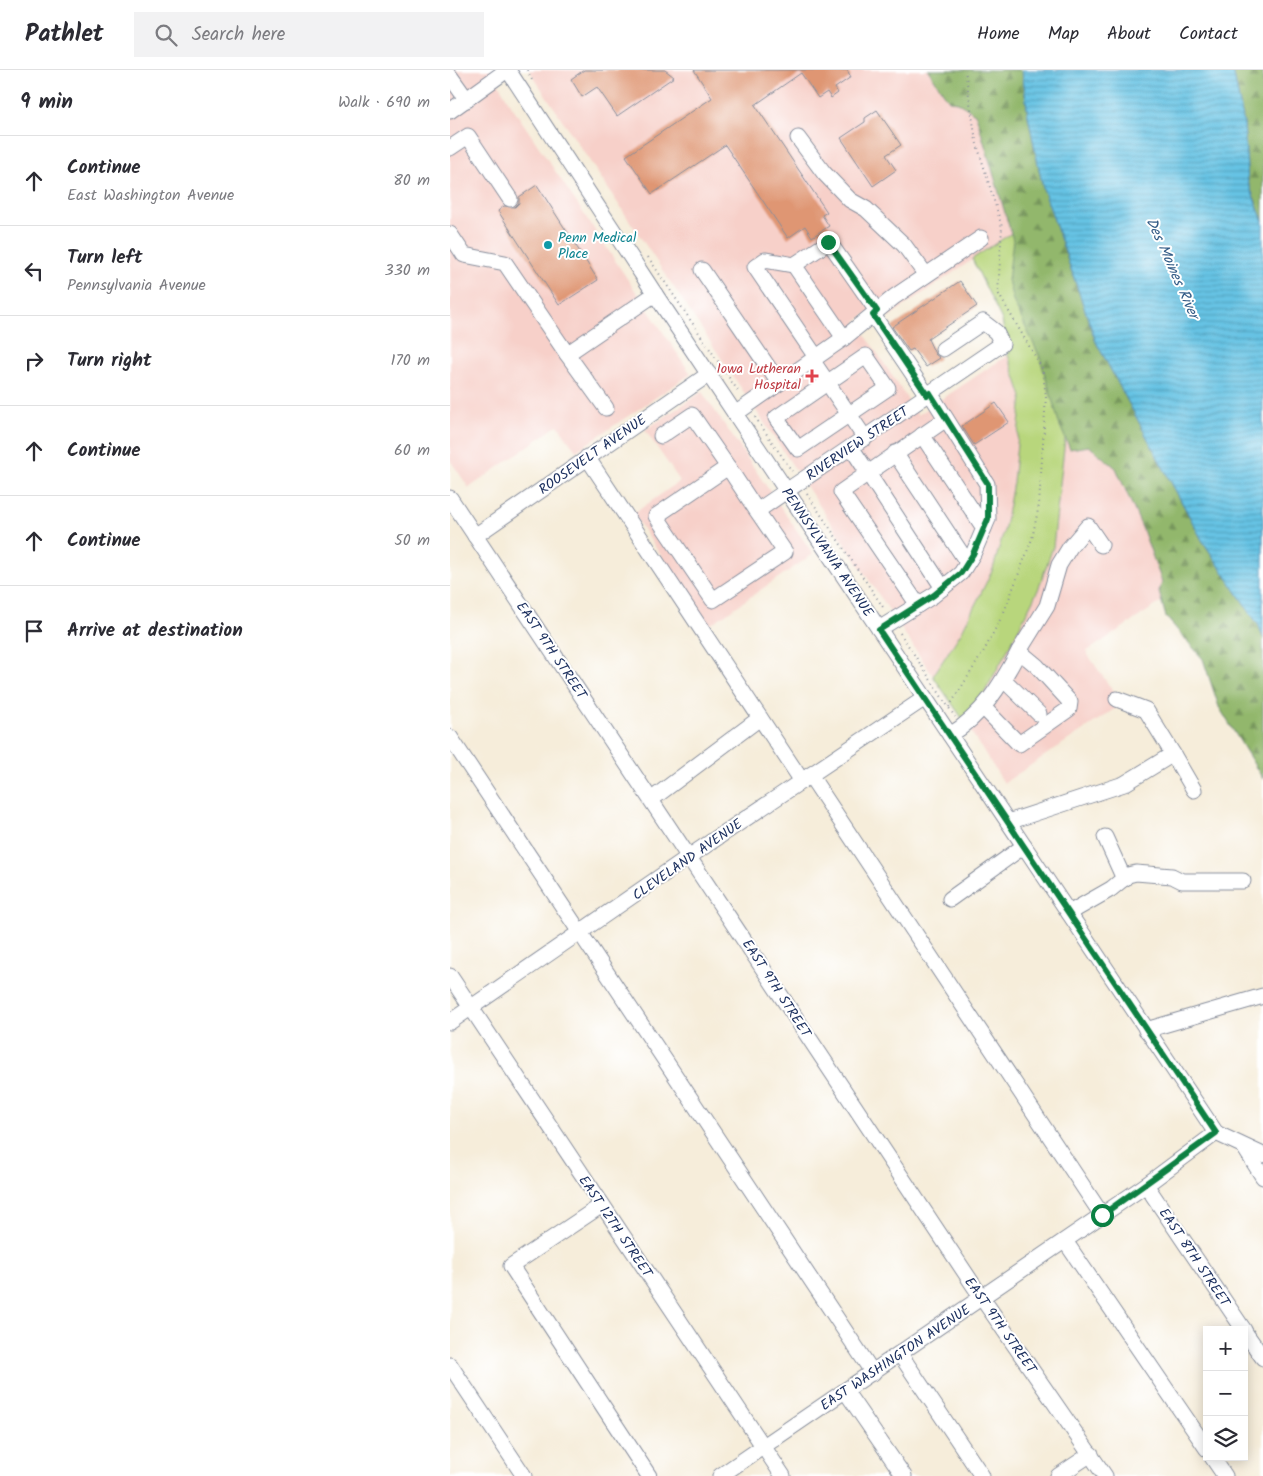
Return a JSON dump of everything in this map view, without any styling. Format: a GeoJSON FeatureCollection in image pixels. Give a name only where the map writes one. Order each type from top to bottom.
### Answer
{"type":"FeatureCollection","features":[{"type":"Feature","properties":{"kind":"street"},"geometry":{"type":"LineString","coordinates":[[450,111],[508,70]]}},
{"type":"Feature","properties":{"kind":"street","name":"PENNSYLVANIA AVENUE"},"geometry":{"type":"LineString","coordinates":[[508,70],[708,374],[741,409],[786,491],[886,625],[925,698],[1216,1133]]}},
{"type":"Feature","properties":{"kind":"street"},"geometry":{"type":"LineString","coordinates":[[450,76],[467,100]]}},
{"type":"Feature","properties":{"kind":"street"},"geometry":{"type":"LineString","coordinates":[[450,148],[468,136],[510,199]]}},
{"type":"Feature","properties":{"kind":"street"},"geometry":{"type":"LineString","coordinates":[[798,138],[824,173],[850,200],[866,209],[904,245],[926,275]]}},
{"type":"Feature","properties":{"kind":"street"},"geometry":{"type":"LineString","coordinates":[[450,234],[464,254],[505,263],[606,408]]}},
{"type":"Feature","properties":{"kind":"street"},"geometry":{"type":"LineString","coordinates":[[741,409],[844,338],[926,275],[981,238]]}},
{"type":"Feature","properties":{"kind":"street"},"geometry":{"type":"LineString","coordinates":[[865,438],[755,268],[766,260],[794,265],[828,242],[988,484],[988,519],[961,573],[943,588],[886,625]]}},
{"type":"Feature","properties":{"kind":"street"},"geometry":{"type":"LineString","coordinates":[[794,265],[844,338]]}},
{"type":"Feature","properties":{"kind":"street"},"geometry":{"type":"LineString","coordinates":[[702,270],[779,383]]}},
{"type":"Feature","properties":{"kind":"street"},"geometry":{"type":"LineString","coordinates":[[567,354],[655,294]]}},
{"type":"Feature","properties":{"kind":"street","name":"RIVERVIEW STREET"},"geometry":{"type":"LineString","coordinates":[[757,511],[1002,344],[996,332],[983,322],[943,349]]}},
{"type":"Feature","properties":{"kind":"street"},"geometry":{"type":"LineString","coordinates":[[866,356],[888,388],[850,415],[798,449],[776,418],[866,356]]}},
{"type":"Feature","properties":{"kind":"street","name":"ROOSEVELT AVENUE"},"geometry":{"type":"LineString","coordinates":[[475,536],[708,374]]}},
{"type":"Feature","properties":{"kind":"street"},"geometry":{"type":"LineString","coordinates":[[661,436],[692,415],[728,467],[785,552],[713,600],[656,516],[728,467]]}},
{"type":"Feature","properties":{"kind":"street"},"geometry":{"type":"LineString","coordinates":[[918,605],[840,492],[946,419]]}},
{"type":"Feature","properties":{"kind":"street"},"geometry":{"type":"LineString","coordinates":[[922,436],[984,528]]}},
{"type":"Feature","properties":{"kind":"street"},"geometry":{"type":"LineString","coordinates":[[851,447],[943,588]]}},
{"type":"Feature","properties":{"kind":"street"},"geometry":{"type":"LineString","coordinates":[[895,453],[967,562]]}},
{"type":"Feature","properties":{"kind":"street"},"geometry":{"type":"LineString","coordinates":[[587,457],[760,718],[806,778],[1102,1215]]}},
{"type":"Feature","properties":{"kind":"street","name":"EAST 9TH STREET"},"geometry":{"type":"LineString","coordinates":[[450,498],[690,856],[982,1298],[1105,1476]]}},
{"type":"Feature","properties":{"kind":"street"},"geometry":{"type":"LineString","coordinates":[[950,735],[962,728],[984,708],[1004,680],[1019,651],[1047,606],[1059,565],[1070,547],[1088,526],[1101,545]]}},
{"type":"Feature","properties":{"kind":"street"},"geometry":{"type":"LineString","coordinates":[[984,708],[1018,744],[1069,709],[1070,702],[1037,666],[1019,651]]}},
{"type":"Feature","properties":{"kind":"street"},"geometry":{"type":"LineString","coordinates":[[1004,680],[1038,714]]}},
{"type":"Feature","properties":{"kind":"street","name":"CLEVELAND AVENUE"},"geometry":{"type":"LineString","coordinates":[[450,1022],[690,856],[925,698]]}},
{"type":"Feature","properties":{"kind":"street"},"geometry":{"type":"LineString","coordinates":[[1116,699],[1146,710],[1194,790]]}},
{"type":"Feature","properties":{"kind":"street"},"geometry":{"type":"LineString","coordinates":[[652,799],[760,718]]}},
{"type":"Feature","properties":{"kind":"street"},"geometry":{"type":"LineString","coordinates":[[450,737],[873,1373]]}},
{"type":"Feature","properties":{"kind":"street"},"geometry":{"type":"LineString","coordinates":[[1008,822],[1124,784],[1174,754]]}},
{"type":"Feature","properties":{"kind":"street"},"geometry":{"type":"LineString","coordinates":[[1105,837],[1124,879]]}},
{"type":"Feature","properties":{"kind":"street"},"geometry":{"type":"LineString","coordinates":[[950,899],[1024,846]]}},
{"type":"Feature","properties":{"kind":"street"},"geometry":{"type":"LineString","coordinates":[[1069,913],[1111,890],[1124,879],[1136,873],[1172,876],[1182,880],[1243,881]]}},
{"type":"Feature","properties":{"kind":"street","name":"EAST 12TH STREET"},"geometry":{"type":"LineString","coordinates":[[450,976],[783,1476]]}},
{"type":"Feature","properties":{"kind":"street"},"geometry":{"type":"LineString","coordinates":[[1146,1030],[1263,996]]}},
{"type":"Feature","properties":{"kind":"street"},"geometry":{"type":"LineString","coordinates":[[1216,1133],[1263,1155]]}},
{"type":"Feature","properties":{"kind":"street","name":"EAST WASHINGTON AVENUE"},"geometry":{"type":"LineString","coordinates":[[720,1476],[846,1392],[1146,1185],[1216,1133]]}},
{"type":"Feature","properties":{"kind":"street"},"geometry":{"type":"LineString","coordinates":[[1243,1146],[1263,1177]]}},
{"type":"Feature","properties":{"kind":"street","name":"EAST 8TH STREET"},"geometry":{"type":"LineString","coordinates":[[1146,1185],[1241,1326]]}},
{"type":"Feature","properties":{"kind":"street"},"geometry":{"type":"LineString","coordinates":[[602,1205],[511,1266],[649,1476]]}},
{"type":"Feature","properties":{"kind":"street"},"geometry":{"type":"LineString","coordinates":[[1065,1241],[1203,1443]]}},
{"type":"Feature","properties":{"kind":"street","name":"EAST 8TH STREET"},"geometry":{"type":"LineString","coordinates":[[1248,1336],[1263,1358]]}},
{"type":"Feature","properties":{"kind":"street"},"geometry":{"type":"LineString","coordinates":[[900,1354],[982,1476]]}},
{"type":"Feature","properties":{"kind":"street"},"geometry":{"type":"LineString","coordinates":[[450,1365],[524,1476]]}},
{"type":"Feature","properties":{"kind":"street"},"geometry":{"type":"LineString","coordinates":[[846,1392],[904,1476]]}},
{"type":"Feature","properties":{"kind":"street"},"geometry":{"type":"LineString","coordinates":[[1058,1476],[1091,1454]]}},
{"type":"Feature","properties":{"kind":"street"},"geometry":{"type":"LineString","coordinates":[[1215,1461],[1225,1476]]}},
{"type":"Feature","properties":{"kind":"path"},"geometry":{"type":"LineString","coordinates":[[527,70],[535,86]]}},
{"type":"Feature","properties":{"kind":"path"},"geometry":{"type":"LineString","coordinates":[[643,249],[741,409],[799,482],[886,625],[949,707],[985,649],[1004,612],[1032,539],[1039,505],[1046,396],[1042,368],[998,293],[1002,227],[976,141],[965,70]]}},
{"type":"Feature","properties":{"kind":"shaded area"},"geometry":{"type":"Polygon","coordinates":[[[450,70],[491,70],[509,102],[691,374],[576,451],[558,425],[469,488],[450,460],[450,70]]]}},
{"type":"Feature","properties":{"kind":"shaded area","name":"Iowa Lutheran Hospital"},"geometry":{"type":"Polygon","coordinates":[[[529,70],[1022,70],[1043,188],[1066,255],[1202,540],[1218,564],[1086,652],[1122,704],[1004,783],[962,718],[1053,546],[1067,421],[1038,215],[888,317],[879,305],[856,321],[918,415],[1008,355],[1022,397],[1013,482],[1005,527],[993,569],[962,631],[933,676],[529,70]]]}},
{"type":"Feature","properties":{"kind":"shaded area","name":"Iowa Lutheran Hospital"},"geometry":{"type":"Polygon","coordinates":[[[702,392],[813,554],[708,626],[633,514],[680,481],[645,430],[702,392]]]}},
{"type":"Feature","properties":{"kind":"green space"},"geometry":{"type":"Polygon","coordinates":[[[928,70],[1022,70],[1028,116],[1043,188],[1096,342],[1202,540],[1259,626],[1263,638],[1263,779],[1219,707],[1203,659],[1166,617],[1159,592],[1162,582],[1143,530],[1116,468],[1089,446],[1070,449],[1060,426],[1039,355],[1013,301],[1008,280],[1013,240],[976,115],[958,102],[949,101],[928,70]]]}},
{"type":"Feature","properties":{"kind":"green space"},"geometry":{"type":"Polygon","coordinates":[[[1233,70],[1263,70],[1263,221],[1248,182],[1244,124],[1233,70]]]}},
{"type":"Feature","properties":{"kind":"green space"},"geometry":{"type":"Polygon","coordinates":[[[1039,215],[1067,421],[1053,547],[1038,590],[1012,642],[981,699],[962,718],[933,676],[962,631],[993,569],[1005,527],[1013,482],[1022,397],[1008,355],[1002,320],[972,259],[1039,215]]]}},
{"type":"Feature","properties":{"kind":"water","name":"Des Moines River"},"geometry":{"type":"Polygon","coordinates":[[[1022,70],[1233,70],[1244,124],[1248,182],[1263,221],[1263,638],[1259,626],[1202,540],[1096,342],[1043,188],[1028,116],[1022,70]]]}},
{"type":"Feature","properties":{"kind":"building"},"geometry":{"type":"Polygon","coordinates":[[[584,70],[665,70],[674,77],[617,116],[597,87],[582,97],[571,79],[584,70]]]}},
{"type":"Feature","properties":{"kind":"building"},"geometry":{"type":"Polygon","coordinates":[[[694,70],[847,70],[851,77],[835,88],[838,93],[831,98],[827,92],[818,98],[801,73],[755,105],[827,212],[822,215],[829,226],[812,237],[805,226],[788,238],[725,145],[652,194],[626,156],[712,98],[694,70]]]}},
{"type":"Feature","properties":{"kind":"building"},"geometry":{"type":"Polygon","coordinates":[[[877,110],[901,145],[886,155],[896,170],[873,186],[841,138],[865,122],[865,118],[877,110]]]}},
{"type":"Feature","properties":{"kind":"building","name":"Penn Medical Place"},"geometry":{"type":"Polygon","coordinates":[[[537,185],[598,280],[559,305],[498,211],[504,206],[515,207],[519,203],[519,197],[537,185]]]}},
{"type":"Feature","properties":{"kind":"building"},"geometry":{"type":"Polygon","coordinates":[[[960,281],[977,306],[928,339],[935,354],[940,358],[926,367],[913,349],[909,351],[892,327],[960,281]]]}},
{"type":"Feature","properties":{"kind":"building"},"geometry":{"type":"Polygon","coordinates":[[[996,403],[1009,422],[974,445],[962,426],[996,403]]]}},
{"type":"Feature","properties":{"kind":"place","name":"Penn Medical Place"},"geometry":{"type":"Point","coordinates":[548,245]}},
{"type":"Feature","properties":{"kind":"place","name":"Iowa Lutheran Hospital"},"geometry":{"type":"Point","coordinates":[812,376]}},
{"type":"Feature","properties":{"kind":"route"},"geometry":{"type":"LineString","coordinates":[[828,242],[877,311],[873,315],[927,395],[930,393],[988,484],[988,519],[973,554],[961,573],[934,595],[879,630],[1216,1133],[1102,1215]]}}]}
